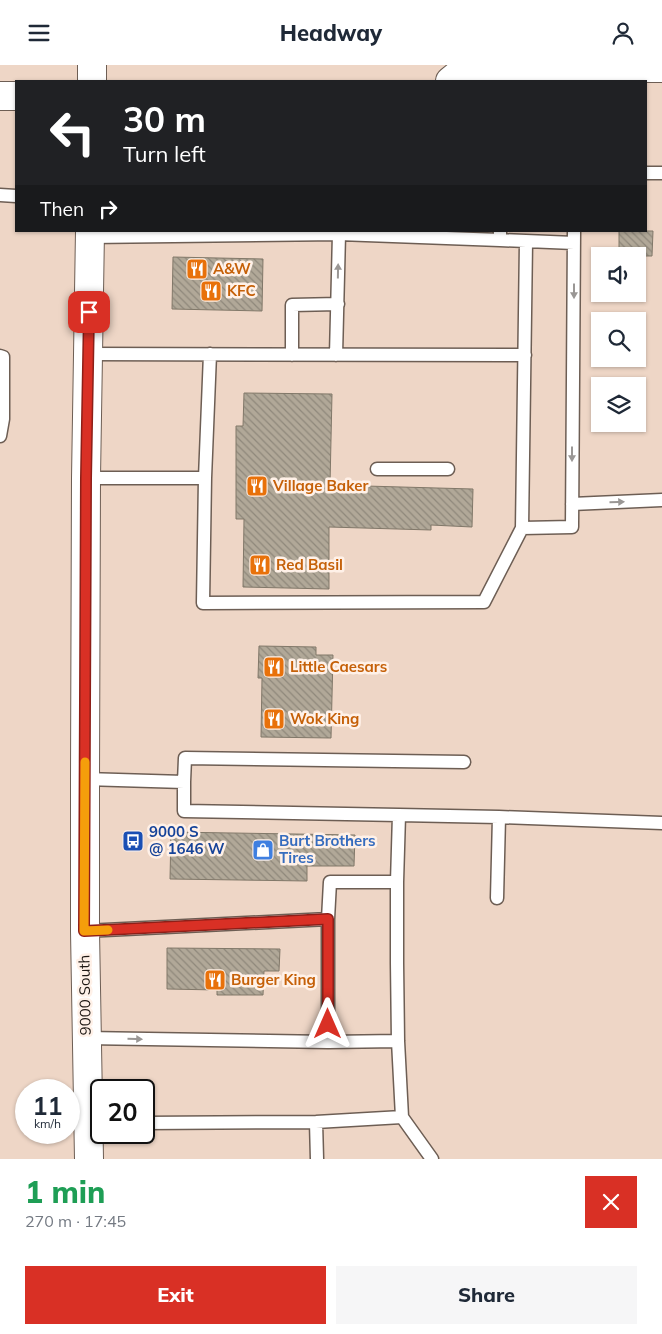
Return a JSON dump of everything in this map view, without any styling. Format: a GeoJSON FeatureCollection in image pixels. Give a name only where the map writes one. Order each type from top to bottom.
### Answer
{"type":"FeatureCollection","features":[{"type":"Feature","properties":{"kind":"main road"},"geometry":{"type":"LineString","coordinates":[[92,65],[92,80]]}},
{"type":"Feature","properties":{"kind":"main road"},"geometry":{"type":"LineString","coordinates":[[459,71],[501,75],[623,66],[662,67]]}},
{"type":"Feature","properties":{"kind":"main road"},"geometry":{"type":"LineString","coordinates":[[0,96],[15,96]]}},
{"type":"Feature","properties":{"kind":"main road","name":"9000 South"},"geometry":{"type":"LineString","coordinates":[[90,234],[86,478],[84,931],[86,1038],[90,1079]]}},
{"type":"Feature","properties":{"kind":"main road","name":"9000 South"},"geometry":{"type":"LineString","coordinates":[[89,1159],[92,1144]]}},
{"type":"Feature","properties":{"kind":"lane"},"geometry":{"type":"LineString","coordinates":[[647,173],[662,173]]}},
{"type":"Feature","properties":{"kind":"lane"},"geometry":{"type":"LineString","coordinates":[[0,195],[15,196]]}},
{"type":"Feature","properties":{"kind":"lane"},"geometry":{"type":"LineString","coordinates":[[90,234],[397,233],[500,235],[526,241],[574,237],[572,527],[522,528]]}},
{"type":"Feature","properties":{"kind":"lane"},"geometry":{"type":"LineString","coordinates":[[336,355],[339,234]]}},
{"type":"Feature","properties":{"kind":"lane"},"geometry":{"type":"LineString","coordinates":[[210,354],[205,478],[203,603],[484,602],[522,528],[526,241]]}},
{"type":"Feature","properties":{"kind":"lane"},"geometry":{"type":"LineString","coordinates":[[292,355],[292,305],[338,304]]}},
{"type":"Feature","properties":{"kind":"lane"},"geometry":{"type":"LineString","coordinates":[[88,353],[525,355]]}},
{"type":"Feature","properties":{"kind":"lane"},"geometry":{"type":"LineString","coordinates":[[0,356],[3,357],[4,419],[0,436]]}},
{"type":"Feature","properties":{"kind":"lane"},"geometry":{"type":"LineString","coordinates":[[377,469],[448,469]]}},
{"type":"Feature","properties":{"kind":"lane"},"geometry":{"type":"LineString","coordinates":[[86,478],[205,478]]}},
{"type":"Feature","properties":{"kind":"lane"},"geometry":{"type":"LineString","coordinates":[[572,504],[662,501]]}},
{"type":"Feature","properties":{"kind":"lane"},"geometry":{"type":"LineString","coordinates":[[464,762],[185,758],[184,811],[499,817],[662,823]]}},
{"type":"Feature","properties":{"kind":"lane"},"geometry":{"type":"LineString","coordinates":[[85,779],[184,782]]}},
{"type":"Feature","properties":{"kind":"lane"},"geometry":{"type":"LineString","coordinates":[[399,815],[397,882],[398,1041],[402,1117],[432,1159]]}},
{"type":"Feature","properties":{"kind":"lane"},"geometry":{"type":"LineString","coordinates":[[497,898],[499,817]]}},
{"type":"Feature","properties":{"kind":"lane"},"geometry":{"type":"LineString","coordinates":[[328,1042],[328,919],[330,882],[397,882]]}},
{"type":"Feature","properties":{"kind":"lane"},"geometry":{"type":"LineString","coordinates":[[84,931],[328,919]]}},
{"type":"Feature","properties":{"kind":"lane"},"geometry":{"type":"LineString","coordinates":[[86,1038],[328,1042],[398,1041]]}},
{"type":"Feature","properties":{"kind":"lane"},"geometry":{"type":"LineString","coordinates":[[155,1123],[316,1122],[402,1117]]}},
{"type":"Feature","properties":{"kind":"lane"},"geometry":{"type":"LineString","coordinates":[[316,1122],[316,1159]]}},
{"type":"Feature","properties":{"kind":"shaded area"},"geometry":{"type":"Polygon","coordinates":[[[0,65],[662,65],[662,1159],[0,1159],[0,65]]]}},
{"type":"Feature","properties":{"kind":"building"},"geometry":{"type":"Polygon","coordinates":[[[653,231],[652,256],[646,256],[646,247],[619,247],[619,232],[653,231]]]}},
{"type":"Feature","properties":{"kind":"building"},"geometry":{"type":"Polygon","coordinates":[[[173,257],[263,259],[262,311],[172,309],[173,257]]]}},
{"type":"Feature","properties":{"kind":"building"},"geometry":{"type":"Polygon","coordinates":[[[244,393],[332,394],[330,485],[473,489],[472,527],[431,525],[431,530],[329,527],[329,589],[243,587],[244,519],[236,519],[236,426],[243,426],[244,393]]]}},
{"type":"Feature","properties":{"kind":"building"},"geometry":{"type":"Polygon","coordinates":[[[259,646],[316,647],[316,655],[333,655],[331,738],[261,737],[262,678],[258,678],[259,646]]]}},
{"type":"Feature","properties":{"kind":"building","name":"Burt Brothers Tires"},"geometry":{"type":"Polygon","coordinates":[[[171,832],[355,835],[354,866],[307,866],[307,881],[170,879],[171,832]]]}},
{"type":"Feature","properties":{"kind":"building","name":"Burger King"},"geometry":{"type":"Polygon","coordinates":[[[167,948],[280,949],[279,971],[264,971],[263,995],[217,995],[217,990],[167,989],[167,948]]]}},
{"type":"Feature","properties":{"kind":"slow traffic"},"geometry":{"type":"LineString","coordinates":[[85,762],[84,931],[108,930]]}},
{"type":"Feature","properties":{"kind":"place","name":"A&W"},"geometry":{"type":"Point","coordinates":[197,269]}},
{"type":"Feature","properties":{"kind":"place","name":"KFC"},"geometry":{"type":"Point","coordinates":[211,291]}},
{"type":"Feature","properties":{"kind":"place","name":"Village Baker"},"geometry":{"type":"Point","coordinates":[257,486]}},
{"type":"Feature","properties":{"kind":"place","name":"Red Basil"},"geometry":{"type":"Point","coordinates":[260,565]}},
{"type":"Feature","properties":{"kind":"place","name":"Little Caesars"},"geometry":{"type":"Point","coordinates":[274,667]}},
{"type":"Feature","properties":{"kind":"place","name":"Wok King"},"geometry":{"type":"Point","coordinates":[274,719]}},
{"type":"Feature","properties":{"kind":"place","name":"9000 S @ 1646 W"},"geometry":{"type":"Point","coordinates":[133,841]}},
{"type":"Feature","properties":{"kind":"place","name":"Burt Brothers Tires"},"geometry":{"type":"Point","coordinates":[263,850]}},
{"type":"Feature","properties":{"kind":"place","name":"Burger King"},"geometry":{"type":"Point","coordinates":[215,980]}},
{"type":"Feature","properties":{"kind":"route"},"geometry":{"type":"LineString","coordinates":[[89,312],[86,478],[84,931],[328,919],[328,1024]]}}]}
